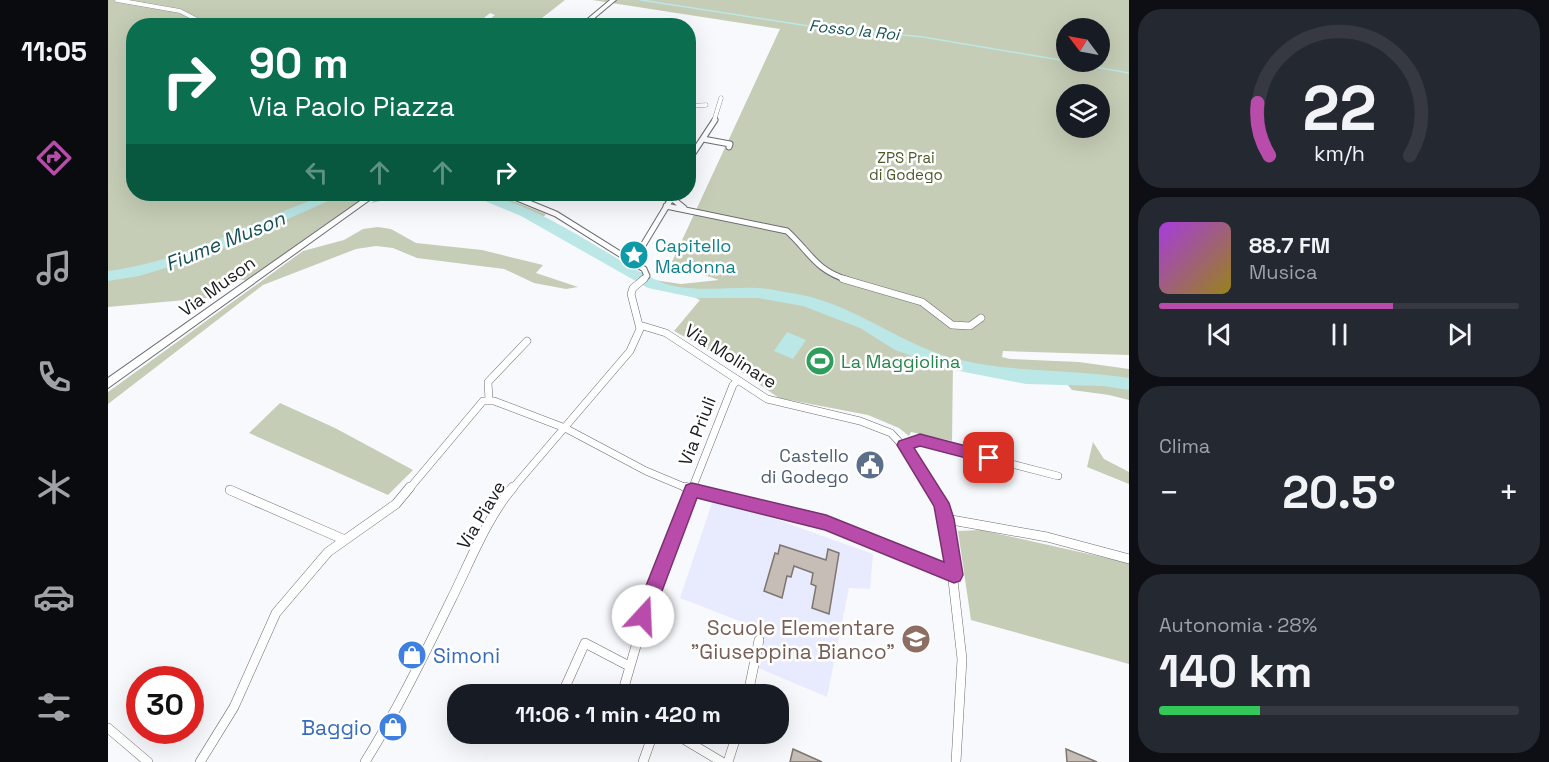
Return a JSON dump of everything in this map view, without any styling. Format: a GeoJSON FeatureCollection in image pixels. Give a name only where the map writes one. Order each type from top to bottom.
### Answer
{"type":"FeatureCollection","features":[{"type":"Feature","properties":{"kind":"main road"},"geometry":{"type":"LineString","coordinates":[[591,18],[613,0]]}},
{"type":"Feature","properties":{"kind":"main road","name":"Via Muson"},"geometry":{"type":"LineString","coordinates":[[108,384],[364,201]]}},
{"type":"Feature","properties":{"kind":"street"},"geometry":{"type":"LineString","coordinates":[[117,0],[180,11],[194,18]]}},
{"type":"Feature","properties":{"kind":"street"},"geometry":{"type":"LineString","coordinates":[[696,149],[722,104],[721,98]]}},
{"type":"Feature","properties":{"kind":"street"},"geometry":{"type":"LineString","coordinates":[[696,106],[706,105]]}},
{"type":"Feature","properties":{"kind":"street"},"geometry":{"type":"LineString","coordinates":[[703,139],[730,144],[729,147]]}},
{"type":"Feature","properties":{"kind":"street"},"geometry":{"type":"LineString","coordinates":[[524,201],[556,214],[645,269],[647,276],[633,288],[630,294],[643,326]]}},
{"type":"Feature","properties":{"kind":"street"},"geometry":{"type":"LineString","coordinates":[[633,262],[641,252],[669,201]]}},
{"type":"Feature","properties":{"kind":"street"},"geometry":{"type":"LineString","coordinates":[[677,201],[687,210]]}},
{"type":"Feature","properties":{"kind":"street"},"geometry":{"type":"LineString","coordinates":[[666,206],[787,231],[800,243],[812,261],[834,276],[922,302],[952,325],[970,326],[981,318]]}},
{"type":"Feature","properties":{"kind":"street","name":"Via Molinare"},"geometry":{"type":"LineString","coordinates":[[643,326],[666,333],[775,402],[877,426],[891,433],[904,445],[941,503],[946,519],[962,659],[956,762]]}},
{"type":"Feature","properties":{"kind":"street","name":"Via Piave"},"geometry":{"type":"LineString","coordinates":[[365,762],[401,704],[484,532],[503,499],[623,362],[638,340],[643,326]]}},
{"type":"Feature","properties":{"kind":"street"},"geometry":{"type":"LineString","coordinates":[[489,400],[489,382],[527,341]]}},
{"type":"Feature","properties":{"kind":"street","name":"Via Priuli"},"geometry":{"type":"LineString","coordinates":[[624,684],[636,636],[733,385],[738,380]]}},
{"type":"Feature","properties":{"kind":"street"},"geometry":{"type":"LineString","coordinates":[[200,762],[234,707],[276,614],[328,552],[396,504],[483,401],[489,400],[565,428],[646,471],[692,490],[826,523],[954,575]]}},
{"type":"Feature","properties":{"kind":"street"},"geometry":{"type":"LineString","coordinates":[[904,445],[920,440],[1058,476]]}},
{"type":"Feature","properties":{"kind":"street"},"geometry":{"type":"LineString","coordinates":[[230,490],[345,540]]}},
{"type":"Feature","properties":{"kind":"street"},"geometry":{"type":"LineString","coordinates":[[946,519],[1047,537],[1129,559]]}},
{"type":"Feature","properties":{"kind":"street"},"geometry":{"type":"LineString","coordinates":[[750,684],[759,640]]}},
{"type":"Feature","properties":{"kind":"street"},"geometry":{"type":"LineString","coordinates":[[567,684],[585,643],[629,666]]}},
{"type":"Feature","properties":{"kind":"street"},"geometry":{"type":"LineString","coordinates":[[108,728],[148,762]]}},
{"type":"Feature","properties":{"kind":"street"},"geometry":{"type":"LineString","coordinates":[[643,762],[649,744]]}},
{"type":"Feature","properties":{"kind":"street"},"geometry":{"type":"LineString","coordinates":[[692,744],[722,762]]}},
{"type":"Feature","properties":{"kind":"street"},"geometry":{"type":"LineString","coordinates":[[728,762],[734,744]]}},
{"type":"Feature","properties":{"kind":"shaded area"},"geometry":{"type":"Polygon","coordinates":[[[787,332],[806,340],[793,359],[774,351],[787,332]]]}},
{"type":"Feature","properties":{"kind":"shaded area"},"geometry":{"type":"Polygon","coordinates":[[[714,497],[873,554],[870,589],[849,588],[827,697],[754,666],[763,630],[680,598],[714,497]]]}},
{"type":"Feature","properties":{"kind":"green space"},"geometry":{"type":"Polygon","coordinates":[[[108,0],[565,0],[542,18],[491,18],[495,15],[490,13],[484,18],[126,18],[126,201],[360,201],[246,280],[232,279],[207,298],[108,307],[108,0]]]}},
{"type":"Feature","properties":{"kind":"green space","name":"ZPS Prai di Godego"},"geometry":{"type":"Polygon","coordinates":[[[592,0],[1129,0],[1129,355],[1003,351],[1002,357],[1079,362],[1129,369],[1129,400],[1072,390],[1062,378],[1010,373],[953,362],[952,441],[911,432],[909,436],[899,428],[868,415],[779,398],[715,354],[674,331],[700,300],[682,292],[646,286],[654,280],[681,284],[719,280],[671,264],[780,29],[592,0]]]}},
{"type":"Feature","properties":{"kind":"green space"},"geometry":{"type":"Polygon","coordinates":[[[493,201],[513,201],[546,214],[540,221],[493,201]]]}},
{"type":"Feature","properties":{"kind":"green space"},"geometry":{"type":"Polygon","coordinates":[[[378,227],[391,229],[416,243],[482,250],[543,265],[536,273],[578,287],[566,289],[534,283],[504,269],[417,258],[393,248],[376,246],[356,249],[263,285],[108,404],[108,392],[303,251],[344,240],[363,229],[378,227]]]}},
{"type":"Feature","properties":{"kind":"green space"},"geometry":{"type":"Polygon","coordinates":[[[280,403],[335,428],[413,470],[388,495],[249,433],[280,403]]]}},
{"type":"Feature","properties":{"kind":"green space"},"geometry":{"type":"Polygon","coordinates":[[[1093,442],[1104,459],[1129,472],[1129,484],[1087,467],[1093,442]]]}},
{"type":"Feature","properties":{"kind":"green space"},"geometry":{"type":"Polygon","coordinates":[[[981,530],[1129,563],[1129,664],[971,620],[958,531],[981,530]]]}},
{"type":"Feature","properties":{"kind":"building"},"geometry":{"type":"Polygon","coordinates":[[[780,545],[826,560],[828,549],[839,553],[829,614],[812,608],[816,586],[811,584],[813,573],[794,566],[791,577],[787,576],[782,598],[764,591],[775,553],[778,554],[780,545]]]}},
{"type":"Feature","properties":{"kind":"building"},"geometry":{"type":"Polygon","coordinates":[[[793,749],[822,762],[790,762],[793,749]]]}},
{"type":"Feature","properties":{"kind":"building"},"geometry":{"type":"Polygon","coordinates":[[[1066,749],[1097,762],[1067,762],[1066,749]]]}},
{"type":"Feature","properties":{"kind":"waterway","name":"Fosso la Roi"},"geometry":{"type":"LineString","coordinates":[[641,0],[809,26],[923,37],[1056,59]]}},
{"type":"Feature","properties":{"kind":"waterway","name":"Fosso la Roi"},"geometry":{"type":"LineString","coordinates":[[1110,70],[1129,73]]}},
{"type":"Feature","properties":{"kind":"waterway","name":"Fiume Muson"},"geometry":{"type":"LineString","coordinates":[[108,276],[139,272],[197,254],[318,201]]}},
{"type":"Feature","properties":{"kind":"waterway","name":"Fiume Muson"},"geometry":{"type":"LineString","coordinates":[[496,201],[526,213],[653,285],[696,293],[758,293],[805,301],[865,324],[901,346],[949,363],[1026,378],[1103,380],[1129,384]]}},
{"type":"Feature","properties":{"kind":"place","name":"Capitello Madonna"},"geometry":{"type":"Point","coordinates":[634,255]}},
{"type":"Feature","properties":{"kind":"place","name":"La Maggiolina"},"geometry":{"type":"Point","coordinates":[820,361]}},
{"type":"Feature","properties":{"kind":"place","name":"Castello di Godego"},"geometry":{"type":"Point","coordinates":[870,465]}},
{"type":"Feature","properties":{"kind":"place","name":"Scuole Elementare \"Giuseppina Bianco\""},"geometry":{"type":"Point","coordinates":[916,639]}},
{"type":"Feature","properties":{"kind":"place","name":"Simoni"},"geometry":{"type":"Point","coordinates":[412,655]}},
{"type":"Feature","properties":{"kind":"place","name":"Baggio"},"geometry":{"type":"Point","coordinates":[393,727]}},
{"type":"Feature","properties":{"kind":"route"},"geometry":{"type":"LineString","coordinates":[[643,616],[692,490],[826,523],[954,575],[946,519],[941,503],[904,445],[920,440],[989,458]]}}]}
